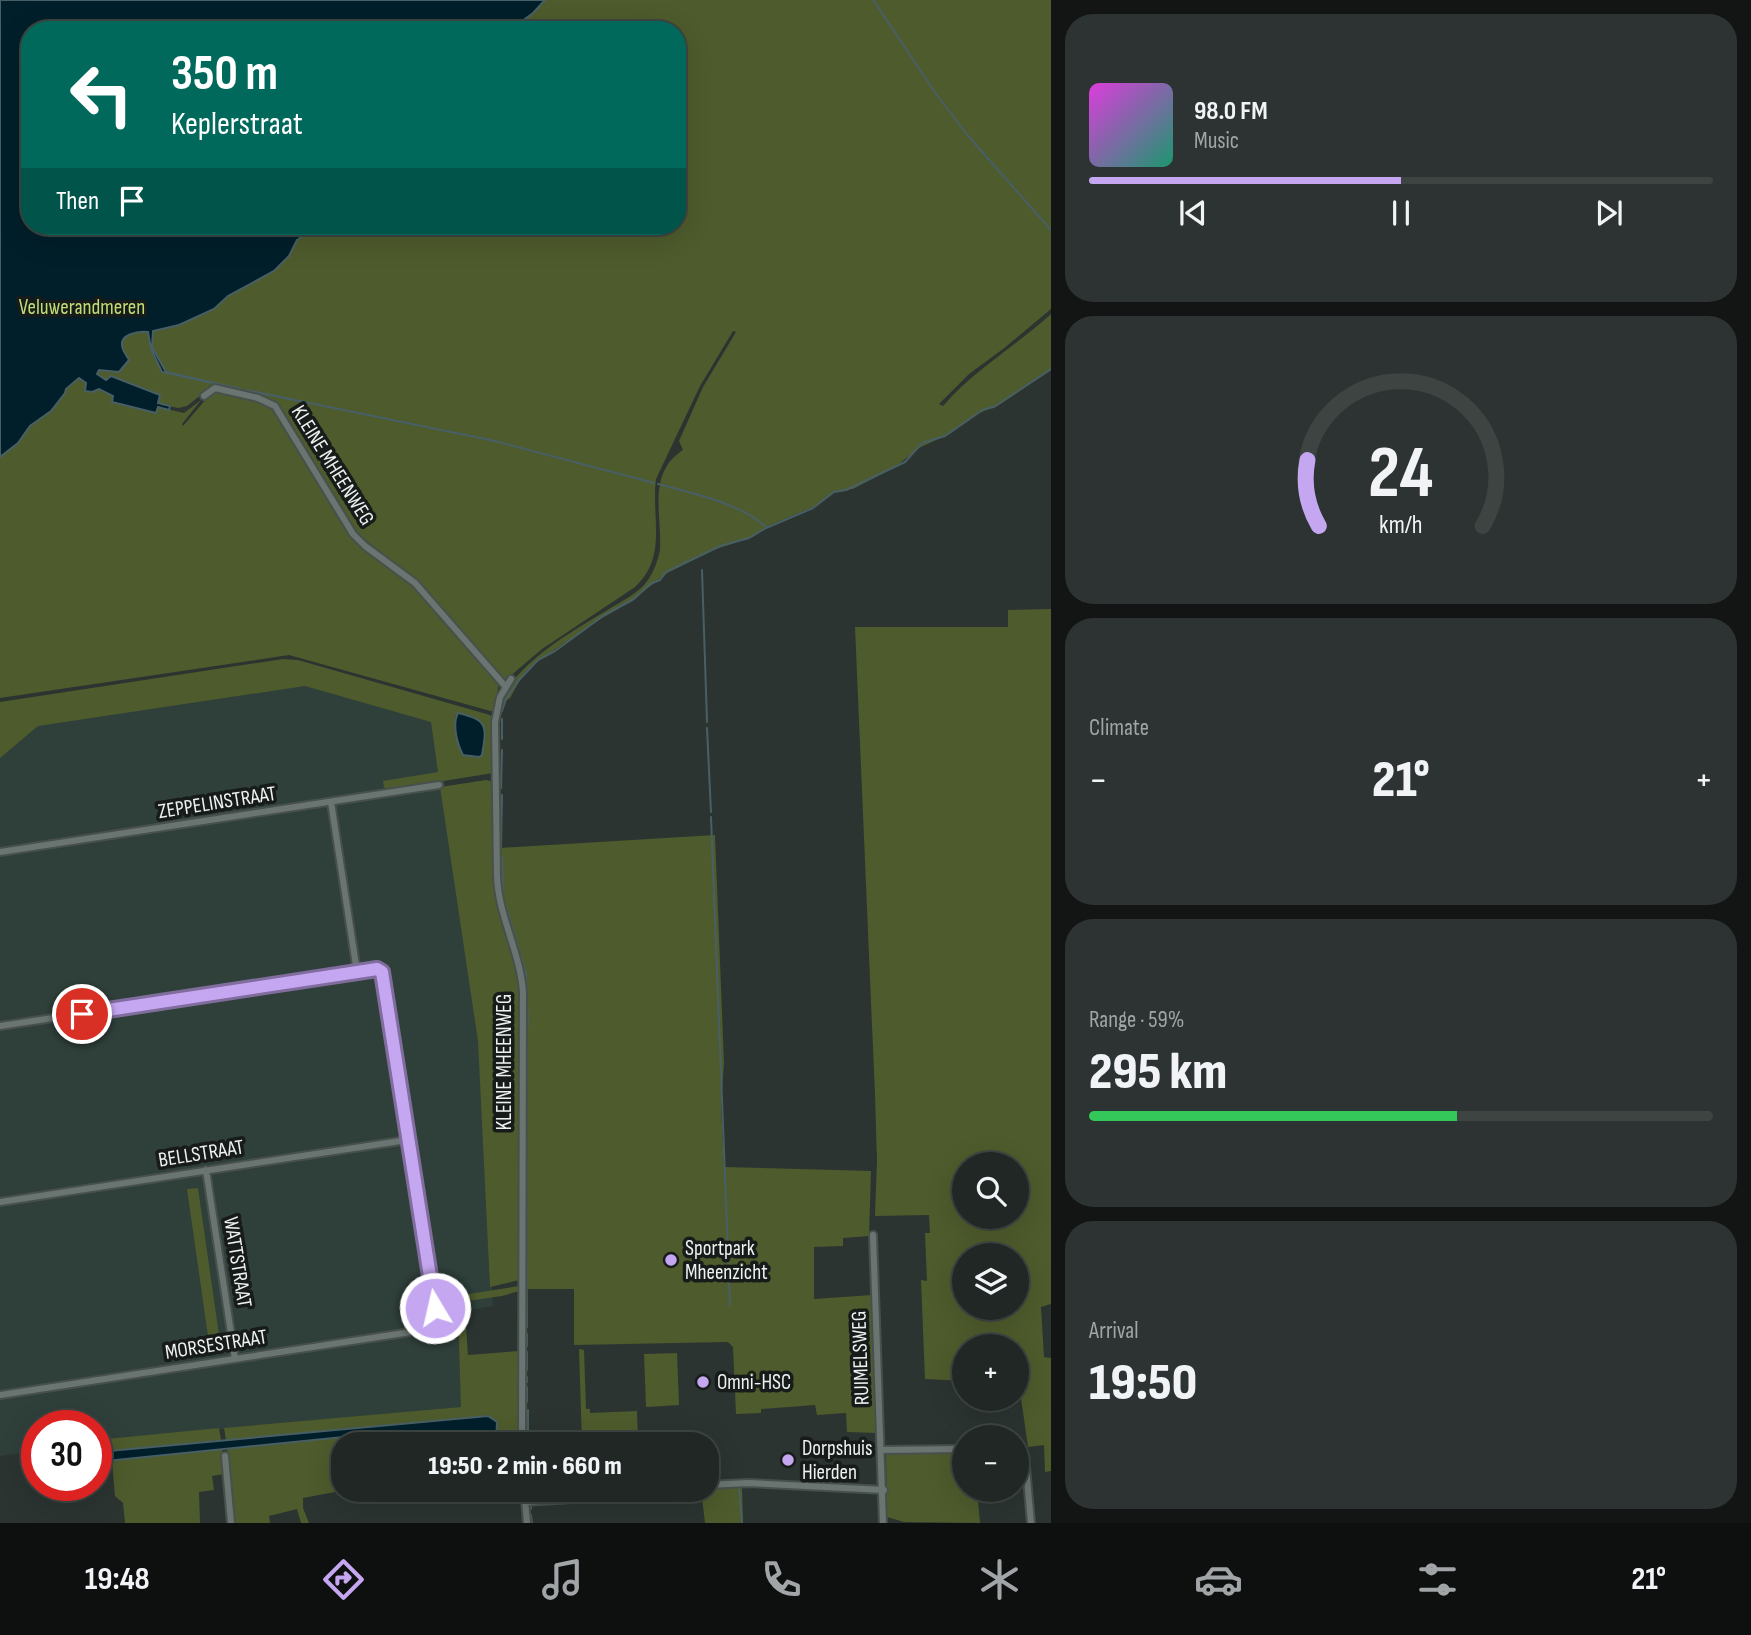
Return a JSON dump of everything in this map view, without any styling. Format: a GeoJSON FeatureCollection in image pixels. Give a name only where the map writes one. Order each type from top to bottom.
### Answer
{"type":"FeatureCollection","features":[{"type":"Feature","properties":{"kind":"street","name":"KLEINE MHEENWEG"},"geometry":{"type":"LineString","coordinates":[[204,396],[215,388],[258,398],[275,405],[353,534],[415,583],[505,686]]}},
{"type":"Feature","properties":{"kind":"street","name":"KLEINE MHEENWEG"},"geometry":{"type":"LineString","coordinates":[[511,678],[500,697],[495,722],[497,875],[499,898],[518,959],[523,992],[522,1432]]}},
{"type":"Feature","properties":{"kind":"street","name":"ZEPPELINSTRAAT"},"geometry":{"type":"LineString","coordinates":[[0,852],[439,785]]}},
{"type":"Feature","properties":{"kind":"street"},"geometry":{"type":"LineString","coordinates":[[331,802],[358,972]]}},
{"type":"Feature","properties":{"kind":"street"},"geometry":{"type":"LineString","coordinates":[[0,1026],[377,969],[384,976],[407,1140]]}},
{"type":"Feature","properties":{"kind":"street","name":"BELLSTRAAT"},"geometry":{"type":"LineString","coordinates":[[0,1202],[407,1140]]}},
{"type":"Feature","properties":{"kind":"street","name":"MORSESTRAAT"},"geometry":{"type":"LineString","coordinates":[[0,1395],[437,1328],[407,1140]]}},
{"type":"Feature","properties":{"kind":"street","name":"WATTSTRAAT"},"geometry":{"type":"LineString","coordinates":[[206,1170],[236,1359]]}},
{"type":"Feature","properties":{"kind":"street","name":"RUIMELSWEG"},"geometry":{"type":"LineString","coordinates":[[873,1235],[884,1490],[883,1523]]}},
{"type":"Feature","properties":{"kind":"street"},"geometry":{"type":"LineString","coordinates":[[881,1450],[952,1449]]}},
{"type":"Feature","properties":{"kind":"street"},"geometry":{"type":"LineString","coordinates":[[225,1456],[231,1523]]}},
{"type":"Feature","properties":{"kind":"street"},"geometry":{"type":"LineString","coordinates":[[719,1484],[749,1483],[884,1490]]}},
{"type":"Feature","properties":{"kind":"street"},"geometry":{"type":"LineString","coordinates":[[1029,1501],[1031,1523]]}},
{"type":"Feature","properties":{"kind":"street"},"geometry":{"type":"LineString","coordinates":[[525,1502],[527,1523]]}},
{"type":"Feature","properties":{"kind":"shaded area"},"geometry":{"type":"Polygon","coordinates":[[[307,685],[435,718],[483,1040],[493,1306],[457,1312],[462,1407],[112,1440],[112,1410],[21,1410],[21,1453],[0,1456],[0,752],[36,724],[307,685]]]}},
{"type":"Feature","properties":{"kind":"green space"},"geometry":{"type":"Polygon","coordinates":[[[0,0],[1051,0],[1051,309],[969,374],[939,404],[943,406],[968,381],[1051,314],[1051,370],[999,405],[977,414],[951,433],[919,448],[895,467],[853,489],[836,491],[815,506],[768,526],[753,537],[716,549],[667,573],[634,599],[538,661],[520,680],[510,698],[500,705],[517,676],[531,662],[562,638],[635,593],[648,580],[660,550],[659,495],[664,470],[683,450],[679,441],[703,387],[736,332],[733,331],[700,386],[656,479],[655,550],[645,575],[635,587],[542,649],[508,678],[503,679],[404,571],[351,528],[280,408],[268,399],[212,386],[187,406],[178,408],[107,393],[113,396],[112,402],[156,413],[157,407],[184,413],[201,400],[183,426],[214,390],[264,401],[274,407],[346,530],[413,584],[489,668],[499,683],[494,712],[289,655],[0,698],[0,0]]]}},
{"type":"Feature","properties":{"kind":"green space"},"geometry":{"type":"Polygon","coordinates":[[[1051,609],[1051,1304],[1041,1307],[1044,1357],[1051,1358],[1051,1471],[1045,1472],[1044,1445],[1029,1447],[1029,1425],[1025,1425],[1023,1411],[1029,1411],[1029,1334],[952,1334],[952,1380],[925,1379],[921,1280],[927,1281],[925,1233],[930,1233],[929,1215],[875,1216],[875,1095],[855,627],[1008,627],[1008,610],[1051,609]]]}},
{"type":"Feature","properties":{"kind":"green space"},"geometry":{"type":"Polygon","coordinates":[[[283,659],[298,660],[490,715],[493,719],[493,773],[388,790],[383,781],[438,772],[431,722],[305,686],[38,726],[0,758],[0,702],[283,659]],[[455,716],[455,726],[470,757],[482,755],[483,725],[455,716]]]}},
{"type":"Feature","properties":{"kind":"green space"},"geometry":{"type":"Polygon","coordinates":[[[491,781],[494,786],[495,889],[517,969],[520,991],[519,1280],[490,1287],[478,1041],[440,787],[491,781]]]}},
{"type":"Feature","properties":{"kind":"green space"},"geometry":{"type":"Polygon","coordinates":[[[715,835],[724,1063],[721,1106],[724,1167],[871,1171],[869,1236],[843,1238],[843,1246],[814,1247],[814,1299],[872,1295],[878,1433],[847,1432],[846,1413],[817,1415],[815,1405],[761,1409],[761,1413],[736,1414],[733,1347],[728,1342],[574,1345],[574,1289],[527,1289],[527,1104],[523,1070],[525,992],[501,897],[499,848],[715,835]]]}},
{"type":"Feature","properties":{"kind":"green space"},"geometry":{"type":"Polygon","coordinates":[[[198,1188],[221,1349],[210,1350],[187,1189],[198,1188]]]}},
{"type":"Feature","properties":{"kind":"green space"},"geometry":{"type":"Polygon","coordinates":[[[519,1286],[519,1291],[502,1296],[447,1304],[439,1302],[438,1299],[519,1286]]]}},
{"type":"Feature","properties":{"kind":"green space"},"geometry":{"type":"Polygon","coordinates":[[[465,1314],[468,1355],[519,1351],[519,1432],[497,1432],[497,1422],[488,1416],[226,1440],[224,1428],[461,1407],[458,1315],[465,1314]]]}},
{"type":"Feature","properties":{"kind":"green space"},"geometry":{"type":"Polygon","coordinates":[[[579,1349],[584,1350],[586,1409],[590,1409],[590,1413],[637,1411],[638,1432],[582,1432],[579,1349]]]}},
{"type":"Feature","properties":{"kind":"green space"},"geometry":{"type":"Polygon","coordinates":[[[677,1353],[679,1405],[646,1407],[644,1354],[677,1353]]]}},
{"type":"Feature","properties":{"kind":"green space"},"geometry":{"type":"Polygon","coordinates":[[[219,1428],[221,1440],[112,1450],[112,1438],[219,1428]]]}},
{"type":"Feature","properties":{"kind":"green space"},"geometry":{"type":"Polygon","coordinates":[[[331,1438],[331,1493],[303,1498],[303,1508],[309,1523],[301,1523],[297,1509],[269,1516],[270,1523],[234,1523],[227,1448],[331,1438]]]}},
{"type":"Feature","properties":{"kind":"green space"},"geometry":{"type":"Polygon","coordinates":[[[222,1448],[224,1474],[212,1476],[214,1490],[199,1492],[200,1523],[125,1523],[123,1503],[115,1496],[112,1460],[222,1448]]]}},
{"type":"Feature","properties":{"kind":"green space"},"geometry":{"type":"Polygon","coordinates":[[[952,1451],[952,1502],[978,1502],[980,1523],[904,1522],[887,1517],[886,1452],[952,1451]]]}},
{"type":"Feature","properties":{"kind":"green space"},"geometry":{"type":"Polygon","coordinates":[[[742,1487],[743,1523],[705,1523],[703,1502],[719,1502],[719,1488],[742,1487]]]}},
{"type":"Feature","properties":{"kind":"water","name":"Veluwerandmeren"},"geometry":{"type":"Polygon","coordinates":[[[0,0],[545,0],[522,21],[21,21],[21,235],[305,235],[297,240],[289,256],[274,271],[228,296],[214,309],[179,325],[153,331],[152,347],[166,372],[241,389],[162,372],[151,349],[148,332],[135,333],[123,340],[123,349],[129,360],[119,372],[99,370],[97,374],[106,380],[111,376],[160,395],[158,403],[170,406],[169,410],[158,407],[156,413],[112,402],[113,396],[99,389],[85,391],[86,383],[79,378],[66,389],[51,411],[30,426],[18,443],[0,457],[0,0]]]}},
{"type":"Feature","properties":{"kind":"water"},"geometry":{"type":"Polygon","coordinates":[[[458,713],[475,718],[483,726],[484,745],[479,757],[463,755],[455,728],[458,713]]]}},
{"type":"Feature","properties":{"kind":"water"},"geometry":{"type":"Polygon","coordinates":[[[488,1416],[497,1422],[497,1432],[331,1432],[331,1438],[112,1460],[112,1451],[488,1416]]]}},
{"type":"Feature","properties":{"kind":"waterway"},"geometry":{"type":"LineString","coordinates":[[873,0],[936,94],[969,137],[1051,230]]}},
{"type":"Feature","properties":{"kind":"waterway"},"geometry":{"type":"LineString","coordinates":[[502,711],[506,699],[519,680],[538,660],[603,616],[634,599],[650,584],[660,580],[666,572],[720,546],[749,538],[813,508],[834,492],[846,490],[905,462],[922,443],[945,436],[1051,369]]}},
{"type":"Feature","properties":{"kind":"waterway"},"geometry":{"type":"LineString","coordinates":[[246,390],[495,441],[654,483]]}},
{"type":"Feature","properties":{"kind":"waterway"},"geometry":{"type":"LineString","coordinates":[[658,484],[729,505],[766,527]]}},
{"type":"Feature","properties":{"kind":"waterway"},"geometry":{"type":"LineString","coordinates":[[702,570],[707,722]]}},
{"type":"Feature","properties":{"kind":"waterway"},"geometry":{"type":"LineString","coordinates":[[502,719],[502,739]]}},
{"type":"Feature","properties":{"kind":"waterway"},"geometry":{"type":"LineString","coordinates":[[707,728],[711,812]]}},
{"type":"Feature","properties":{"kind":"waterway"},"geometry":{"type":"LineString","coordinates":[[501,788],[502,750]]}},
{"type":"Feature","properties":{"kind":"waterway"},"geometry":{"type":"LineString","coordinates":[[501,848],[502,795]]}},
{"type":"Feature","properties":{"kind":"waterway"},"geometry":{"type":"LineString","coordinates":[[711,817],[730,1305]]}},
{"type":"Feature","properties":{"kind":"waterway"},"geometry":{"type":"LineString","coordinates":[[502,857],[503,891]]}},
{"type":"Feature","properties":{"kind":"waterway"},"geometry":{"type":"LineString","coordinates":[[506,906],[526,974],[528,1025]]}},
{"type":"Feature","properties":{"kind":"waterway"},"geometry":{"type":"LineString","coordinates":[[526,1116],[527,1041]]}},
{"type":"Feature","properties":{"kind":"waterway"},"geometry":{"type":"LineString","coordinates":[[526,1124],[527,1327]]}},
{"type":"Feature","properties":{"kind":"waterway"},"geometry":{"type":"LineString","coordinates":[[527,1334],[527,1346]]}},
{"type":"Feature","properties":{"kind":"waterway"},"geometry":{"type":"LineString","coordinates":[[527,1352],[527,1370]]}},
{"type":"Feature","properties":{"kind":"waterway"},"geometry":{"type":"LineString","coordinates":[[527,1377],[527,1382]]}},
{"type":"Feature","properties":{"kind":"waterway"},"geometry":{"type":"LineString","coordinates":[[527,1387],[527,1402]]}},
{"type":"Feature","properties":{"kind":"waterway"},"geometry":{"type":"LineString","coordinates":[[528,1410],[528,1432]]}},
{"type":"Feature","properties":{"kind":"waterway"},"geometry":{"type":"LineString","coordinates":[[739,1486],[742,1523]]}},
{"type":"Feature","properties":{"kind":"waterway"},"geometry":{"type":"LineString","coordinates":[[531,1515],[532,1523]]}},
{"type":"Feature","properties":{"kind":"place","name":"Sportpark Mheenzicht"},"geometry":{"type":"Point","coordinates":[671,1260]}},
{"type":"Feature","properties":{"kind":"place","name":"Omni-HSC"},"geometry":{"type":"Point","coordinates":[703,1382]}},
{"type":"Feature","properties":{"kind":"place","name":"Dorpshuis Hierden"},"geometry":{"type":"Point","coordinates":[788,1460]}},
{"type":"Feature","properties":{"kind":"route"},"geometry":{"type":"LineString","coordinates":[[82,1014],[377,969],[382,972],[435,1308]]}}]}
